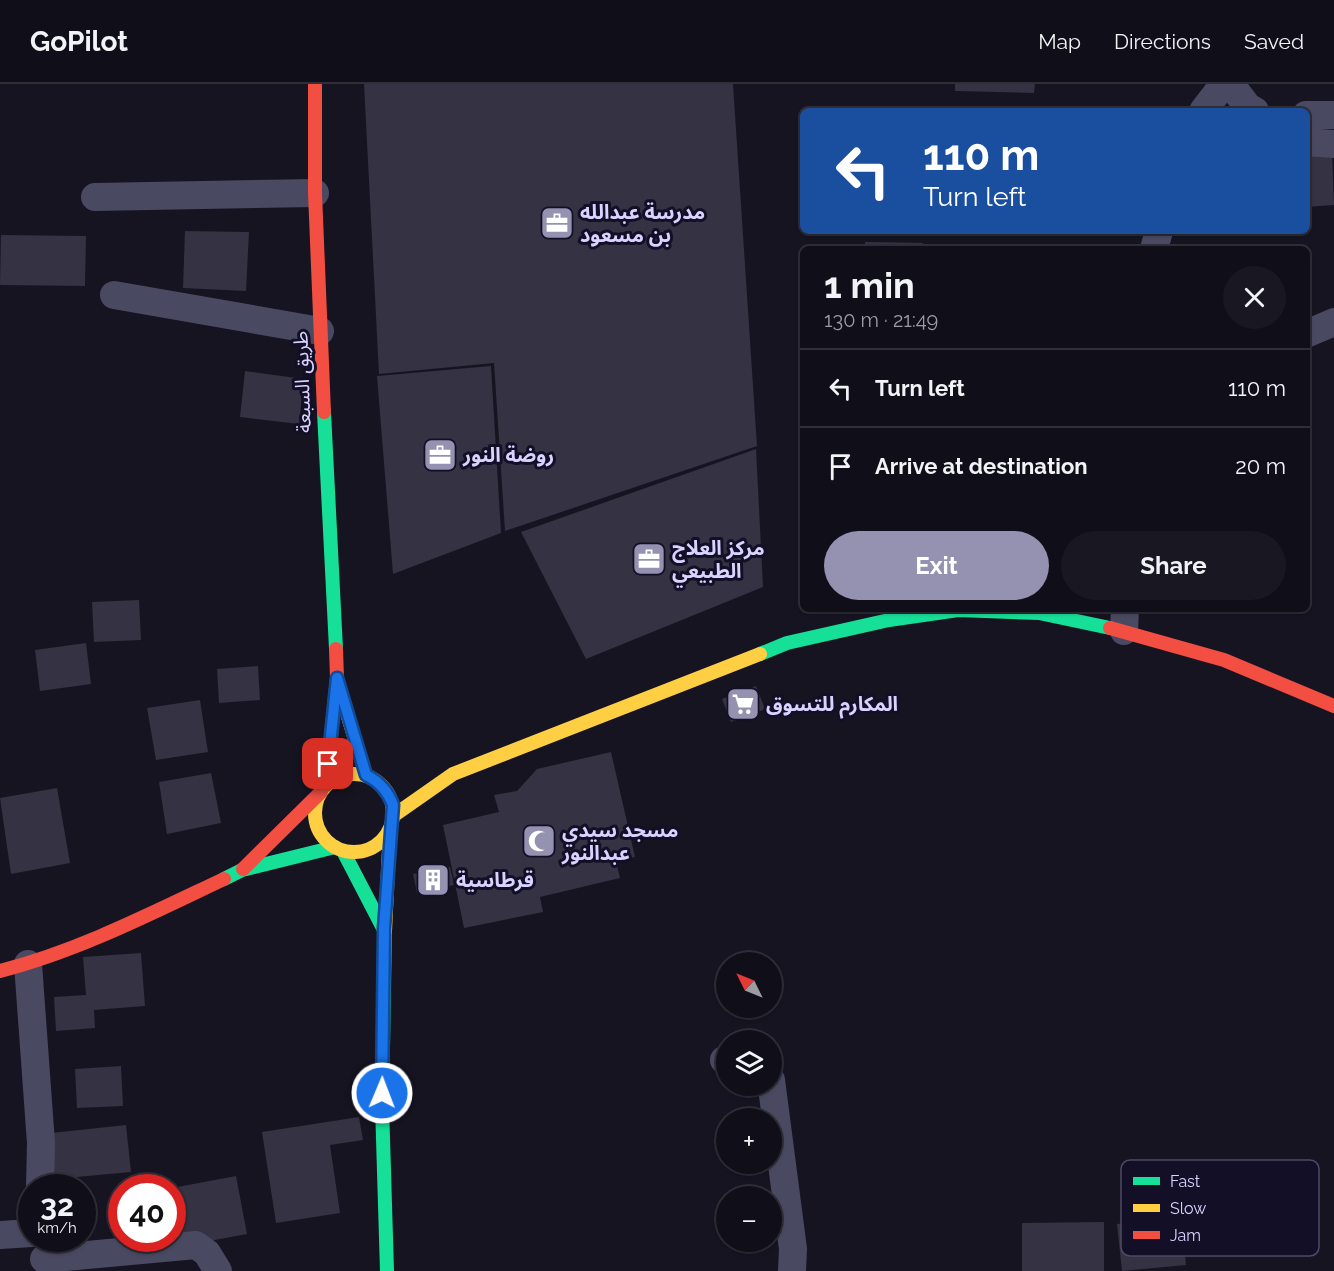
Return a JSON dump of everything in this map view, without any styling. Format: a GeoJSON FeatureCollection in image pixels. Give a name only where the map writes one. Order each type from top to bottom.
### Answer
{"type":"FeatureCollection","features":[{"type":"Feature","properties":{"kind":"street","name":"طريق السبعة"},"geometry":{"type":"LineString","coordinates":[[315,84],[315,193],[320,332],[337,678]]}},
{"type":"Feature","properties":{"kind":"street"},"geometry":{"type":"LineString","coordinates":[[1205,108],[1223,85],[1232,86],[1250,108]]}},
{"type":"Feature","properties":{"kind":"street"},"geometry":{"type":"LineString","coordinates":[[1310,115],[1334,115]]}},
{"type":"Feature","properties":{"kind":"street"},"geometry":{"type":"LineString","coordinates":[[1310,142],[1334,144]]}},
{"type":"Feature","properties":{"kind":"street"},"geometry":{"type":"LineString","coordinates":[[95,197],[315,193]]}},
{"type":"Feature","properties":{"kind":"street"},"geometry":{"type":"LineString","coordinates":[[114,295],[320,332]]}},
{"type":"Feature","properties":{"kind":"street"},"geometry":{"type":"LineString","coordinates":[[1310,332],[1334,322]]}},
{"type":"Feature","properties":{"kind":"street"},"geometry":{"type":"LineString","coordinates":[[430,776],[453,774],[787,643],[889,620],[944,612]]}},
{"type":"Feature","properties":{"kind":"street"},"geometry":{"type":"LineString","coordinates":[[1012,612],[1124,620],[1334,706]]}},
{"type":"Feature","properties":{"kind":"street"},"geometry":{"type":"LineString","coordinates":[[337,678],[370,777],[389,795],[393,805],[384,928],[382,1135],[387,1271]]}},
{"type":"Feature","properties":{"kind":"street"},"geometry":{"type":"LineString","coordinates":[[337,678],[323,788],[316,804],[315,816],[321,834],[339,849],[384,928]]}},
{"type":"Feature","properties":{"kind":"street"},"geometry":{"type":"LineString","coordinates":[[242,870],[323,788],[345,774],[356,773],[370,777],[397,778]]}},
{"type":"Feature","properties":{"kind":"street"},"geometry":{"type":"LineString","coordinates":[[0,971],[28,964],[127,925],[242,870],[339,849],[365,850],[375,846],[384,838],[391,823],[453,774]]}},
{"type":"Feature","properties":{"kind":"street"},"geometry":{"type":"LineString","coordinates":[[28,964],[40,1174]]}},
{"type":"Feature","properties":{"kind":"street"},"geometry":{"type":"LineString","coordinates":[[773,1096],[793,1249],[792,1271]]}},
{"type":"Feature","properties":{"kind":"street"},"geometry":{"type":"LineString","coordinates":[[0,1235],[18,1234]]}},
{"type":"Feature","properties":{"kind":"street"},"geometry":{"type":"LineString","coordinates":[[43,1256],[196,1245],[207,1253],[218,1271]]}},
{"type":"Feature","properties":{"kind":"building","name":"مدرسة عبدالله بن مسعود"},"geometry":{"type":"Polygon","coordinates":[[[364,84],[733,84],[757,446],[505,531],[494,363],[379,374],[364,84]]]}},
{"type":"Feature","properties":{"kind":"building"},"geometry":{"type":"Polygon","coordinates":[[[955,84],[1035,84],[1034,93],[955,91],[955,84]]]}},
{"type":"Feature","properties":{"kind":"building"},"geometry":{"type":"Polygon","coordinates":[[[1332,152],[1334,205],[1310,207],[1310,153],[1332,152]]]}},
{"type":"Feature","properties":{"kind":"building"},"geometry":{"type":"Polygon","coordinates":[[[185,231],[249,232],[246,291],[183,288],[185,231]]]}},
{"type":"Feature","properties":{"kind":"building"},"geometry":{"type":"Polygon","coordinates":[[[1,235],[86,236],[85,286],[0,285],[1,235]]]}},
{"type":"Feature","properties":{"kind":"building"},"geometry":{"type":"Polygon","coordinates":[[[865,242],[923,243],[923,246],[865,246],[865,242]]]}},
{"type":"Feature","properties":{"kind":"building","name":"روضة النور"},"geometry":{"type":"Polygon","coordinates":[[[491,366],[501,533],[393,574],[377,376],[491,366]]]}},
{"type":"Feature","properties":{"kind":"building"},"geometry":{"type":"Polygon","coordinates":[[[245,371],[304,379],[299,424],[240,417],[245,371]]]}},
{"type":"Feature","properties":{"kind":"building","name":"مركز العلاج الطبيعي"},"geometry":{"type":"Polygon","coordinates":[[[756,449],[763,587],[586,659],[521,532],[756,449]]]}},
{"type":"Feature","properties":{"kind":"building"},"geometry":{"type":"Polygon","coordinates":[[[139,600],[141,640],[94,642],[92,602],[139,600]]]}},
{"type":"Feature","properties":{"kind":"building"},"geometry":{"type":"Polygon","coordinates":[[[86,643],[91,684],[40,691],[35,650],[86,643]]]}},
{"type":"Feature","properties":{"kind":"building"},"geometry":{"type":"Polygon","coordinates":[[[258,666],[260,700],[219,703],[217,669],[258,666]]]}},
{"type":"Feature","properties":{"kind":"building","name":"المكارم للتسوق"},"geometry":{"type":"Polygon","coordinates":[[[756,686],[765,709],[731,722],[722,699],[756,686]]]}},
{"type":"Feature","properties":{"kind":"building"},"geometry":{"type":"Polygon","coordinates":[[[200,700],[208,752],[156,760],[147,708],[200,700]]]}},
{"type":"Feature","properties":{"kind":"building","name":"مسجد سيدي عبدالنور"},"geometry":{"type":"Polygon","coordinates":[[[611,752],[635,857],[616,861],[620,878],[540,897],[543,912],[464,928],[443,825],[499,812],[494,795],[517,791],[537,769],[611,752]]]}},
{"type":"Feature","properties":{"kind":"building"},"geometry":{"type":"Polygon","coordinates":[[[211,773],[221,823],[167,834],[159,782],[211,773]]]}},
{"type":"Feature","properties":{"kind":"building"},"geometry":{"type":"Polygon","coordinates":[[[57,788],[70,863],[11,874],[0,798],[57,788]]]}},
{"type":"Feature","properties":{"kind":"building","name":"قرطاسية"},"geometry":{"type":"Polygon","coordinates":[[[450,867],[454,885],[417,893],[413,874],[450,867]]]}},
{"type":"Feature","properties":{"kind":"building"},"geometry":{"type":"Polygon","coordinates":[[[141,953],[145,1006],[94,1010],[95,1028],[56,1031],[54,997],[86,995],[83,957],[141,953]]]}},
{"type":"Feature","properties":{"kind":"building"},"geometry":{"type":"Polygon","coordinates":[[[121,1066],[123,1106],[77,1108],[75,1069],[121,1066]]]}},
{"type":"Feature","properties":{"kind":"building"},"geometry":{"type":"Polygon","coordinates":[[[359,1117],[363,1140],[330,1145],[340,1213],[276,1223],[262,1132],[359,1117]]]}},
{"type":"Feature","properties":{"kind":"building"},"geometry":{"type":"Polygon","coordinates":[[[126,1125],[131,1172],[96,1175],[55,1174],[51,1133],[126,1125]]]}},
{"type":"Feature","properties":{"kind":"building"},"geometry":{"type":"Polygon","coordinates":[[[236,1176],[247,1234],[186,1245],[186,1185],[236,1176]]]}},
{"type":"Feature","properties":{"kind":"building"},"geometry":{"type":"Polygon","coordinates":[[[1104,1222],[1104,1271],[1022,1271],[1022,1223],[1104,1222]]]}},
{"type":"Feature","properties":{"kind":"building"},"geometry":{"type":"Polygon","coordinates":[[[1117,1224],[1121,1224],[1121,1256],[1185,1256],[1186,1265],[1122,1271],[1117,1224]]]}},
{"type":"Feature","properties":{"kind":"traffic: fast"},"geometry":{"type":"LineString","coordinates":[[324,412],[336,649]]}},
{"type":"Feature","properties":{"kind":"traffic: fast"},"geometry":{"type":"LineString","coordinates":[[760,654],[787,643],[889,620],[944,612]]}},
{"type":"Feature","properties":{"kind":"traffic: fast"},"geometry":{"type":"LineString","coordinates":[[1012,612],[1039,613],[1110,628]]}},
{"type":"Feature","properties":{"kind":"traffic: fast"},"geometry":{"type":"LineString","coordinates":[[224,879],[242,870],[335,847]]}},
{"type":"Feature","properties":{"kind":"traffic: fast"},"geometry":{"type":"LineString","coordinates":[[343,851],[383,928]]}},
{"type":"Feature","properties":{"kind":"traffic: fast"},"geometry":{"type":"LineString","coordinates":[[385,931],[382,1105],[387,1271]]}},
{"type":"Feature","properties":{"kind":"traffic: slow"},"geometry":{"type":"LineString","coordinates":[[393,816],[453,774],[760,654]]}},
{"type":"Feature","properties":{"kind":"traffic: slow"},"geometry":{"type":"LineString","coordinates":[[341,694],[366,775]]}},
{"type":"Feature","properties":{"kind":"traffic: slow"},"geometry":{"type":"LineString","coordinates":[[354,774],[369,777],[382,785],[390,798],[393,813],[390,828],[382,841],[369,849],[354,852],[339,849],[326,841],[318,828],[315,813],[318,798],[326,785],[339,777],[354,774]]}},
{"type":"Feature","properties":{"kind":"traffic: slow"},"geometry":{"type":"LineString","coordinates":[[385,931],[390,829]]}},
{"type":"Feature","properties":{"kind":"traffic: jam"},"geometry":{"type":"LineString","coordinates":[[315,84],[315,193],[324,412]]}},
{"type":"Feature","properties":{"kind":"traffic: jam"},"geometry":{"type":"LineString","coordinates":[[1110,628],[1224,660],[1334,706]]}},
{"type":"Feature","properties":{"kind":"traffic: jam"},"geometry":{"type":"LineString","coordinates":[[326,785],[337,678],[336,649]]}},
{"type":"Feature","properties":{"kind":"traffic: jam"},"geometry":{"type":"LineString","coordinates":[[243,869],[321,792]]}},
{"type":"Feature","properties":{"kind":"traffic: jam"},"geometry":{"type":"LineString","coordinates":[[0,971],[86,942],[224,879]]}},
{"type":"Feature","properties":{"kind":"place","name":"مدرسة عبدالله بن مسعود"},"geometry":{"type":"Point","coordinates":[557,223]}},
{"type":"Feature","properties":{"kind":"place","name":"روضة النور"},"geometry":{"type":"Point","coordinates":[440,455]}},
{"type":"Feature","properties":{"kind":"place","name":"مركز العلاج الطبيعي"},"geometry":{"type":"Point","coordinates":[649,559]}},
{"type":"Feature","properties":{"kind":"place","name":"المكارم للتسوق"},"geometry":{"type":"Point","coordinates":[743,704]}},
{"type":"Feature","properties":{"kind":"place","name":"مسجد سيدي عبدالنور"},"geometry":{"type":"Point","coordinates":[539,841]}},
{"type":"Feature","properties":{"kind":"place","name":"قرطاسية"},"geometry":{"type":"Point","coordinates":[433,880]}},
{"type":"Feature","properties":{"kind":"route"},"geometry":{"type":"LineString","coordinates":[[328,764],[337,678],[366,775],[383,786],[393,805],[384,928],[382,1093]]}}]}
